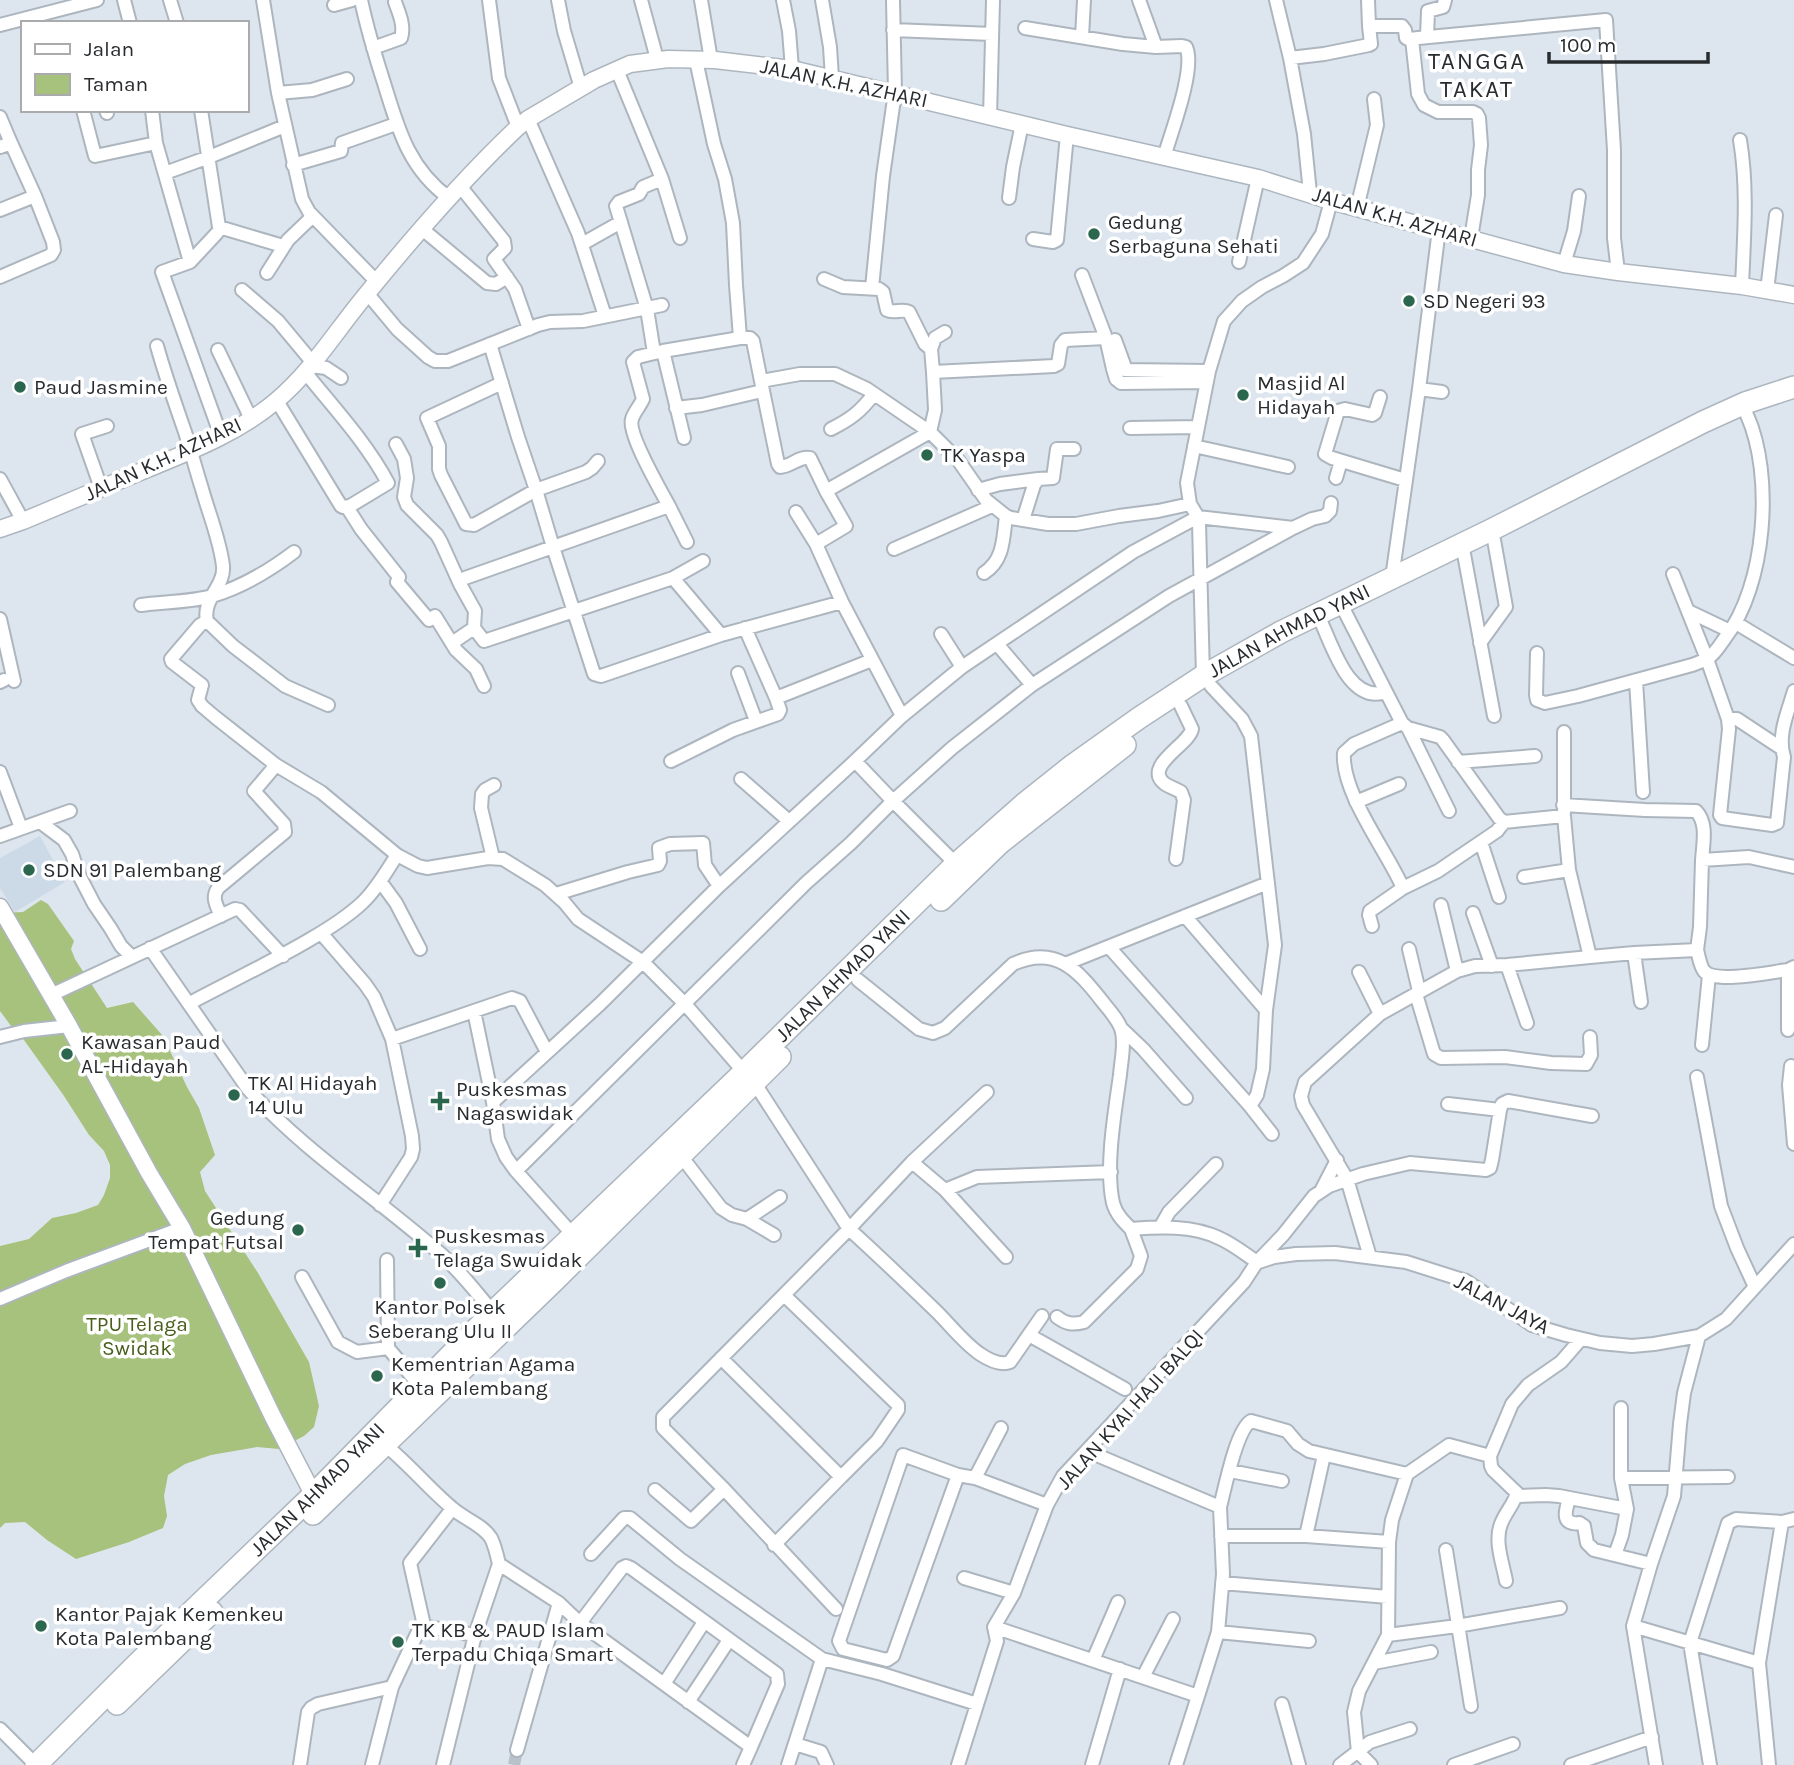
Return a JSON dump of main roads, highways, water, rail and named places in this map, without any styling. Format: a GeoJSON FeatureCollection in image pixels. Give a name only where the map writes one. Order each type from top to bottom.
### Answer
{"type":"FeatureCollection","features":[{"type":"Feature","properties":{"kind":"highway","name":"JALAN AHMAD YANI"},"geometry":{"type":"LineString","coordinates":[[53,1765],[317,1500],[420,1386],[493,1312],[858,980],[1000,843],[1104,761],[1181,706],[1207,681],[1281,632],[1703,422],[1745,403],[1794,387]]}},
{"type":"Feature","properties":{"kind":"highway","name":"JALAN AHMAD YANI"},"geometry":{"type":"LineString","coordinates":[[36,1765],[137,1664],[317,1500],[384,1444],[680,1157],[749,1077],[956,864],[1015,811],[1073,765],[1139,718],[1207,681],[1494,540],[1697,436],[1747,415],[1794,400]]}},
{"type":"Feature","properties":{"kind":"tunnel"},"geometry":{"type":"LineString","coordinates":[[514,1765],[517,1750]]}},
{"type":"Feature","properties":{"kind":"place","name":"Gedung Serbaguna Sehati"},"geometry":{"type":"Point","coordinates":[1094,234]}},
{"type":"Feature","properties":{"kind":"place","name":"SD Negeri 93"},"geometry":{"type":"Point","coordinates":[1409,301]}},
{"type":"Feature","properties":{"kind":"place","name":"Paud Jasmine"},"geometry":{"type":"Point","coordinates":[20,387]}},
{"type":"Feature","properties":{"kind":"place","name":"Masjid Al Hidayah"},"geometry":{"type":"Point","coordinates":[1243,395]}},
{"type":"Feature","properties":{"kind":"place","name":"TK Yaspa"},"geometry":{"type":"Point","coordinates":[927,455]}},
{"type":"Feature","properties":{"kind":"place","name":"SDN 91 Palembang"},"geometry":{"type":"Point","coordinates":[29,870]}},
{"type":"Feature","properties":{"kind":"place","name":"Kawasan Paud AL-Hidayah"},"geometry":{"type":"Point","coordinates":[67,1054]}},
{"type":"Feature","properties":{"kind":"place","name":"TK Al Hidayah 14 Ulu"},"geometry":{"type":"Point","coordinates":[234,1095]}},
{"type":"Feature","properties":{"kind":"place","name":"Puskesmas Nagaswidak"},"geometry":{"type":"Point","coordinates":[440,1101]}},
{"type":"Feature","properties":{"kind":"place","name":"Gedung Tempat Futsal"},"geometry":{"type":"Point","coordinates":[298,1230]}},
{"type":"Feature","properties":{"kind":"place","name":"Puskesmas Telaga Swuidak"},"geometry":{"type":"Point","coordinates":[418,1248]}},
{"type":"Feature","properties":{"kind":"place","name":"Kantor Polsek Seberang Ulu II"},"geometry":{"type":"Point","coordinates":[440,1283]}},
{"type":"Feature","properties":{"kind":"place","name":"Kementrian Agama Kota Palembang"},"geometry":{"type":"Point","coordinates":[377,1376]}},
{"type":"Feature","properties":{"kind":"place","name":"Kantor Pajak Kemenkeu Kota Palembang"},"geometry":{"type":"Point","coordinates":[41,1626]}},
{"type":"Feature","properties":{"kind":"place","name":"TK KB & PAUD Islam Terpadu Chiqa Smart"},"geometry":{"type":"Point","coordinates":[398,1642]}},
{"type":"Feature","properties":{"kind":"district","name":"TANGGA TAKAT"},"geometry":{"type":"Point","coordinates":[1477,75]}},
{"type":"Feature","properties":{"kind":"park label","name":"TPU Telaga Swidak"},"geometry":{"type":"Point","coordinates":[137,1336]}}]}
